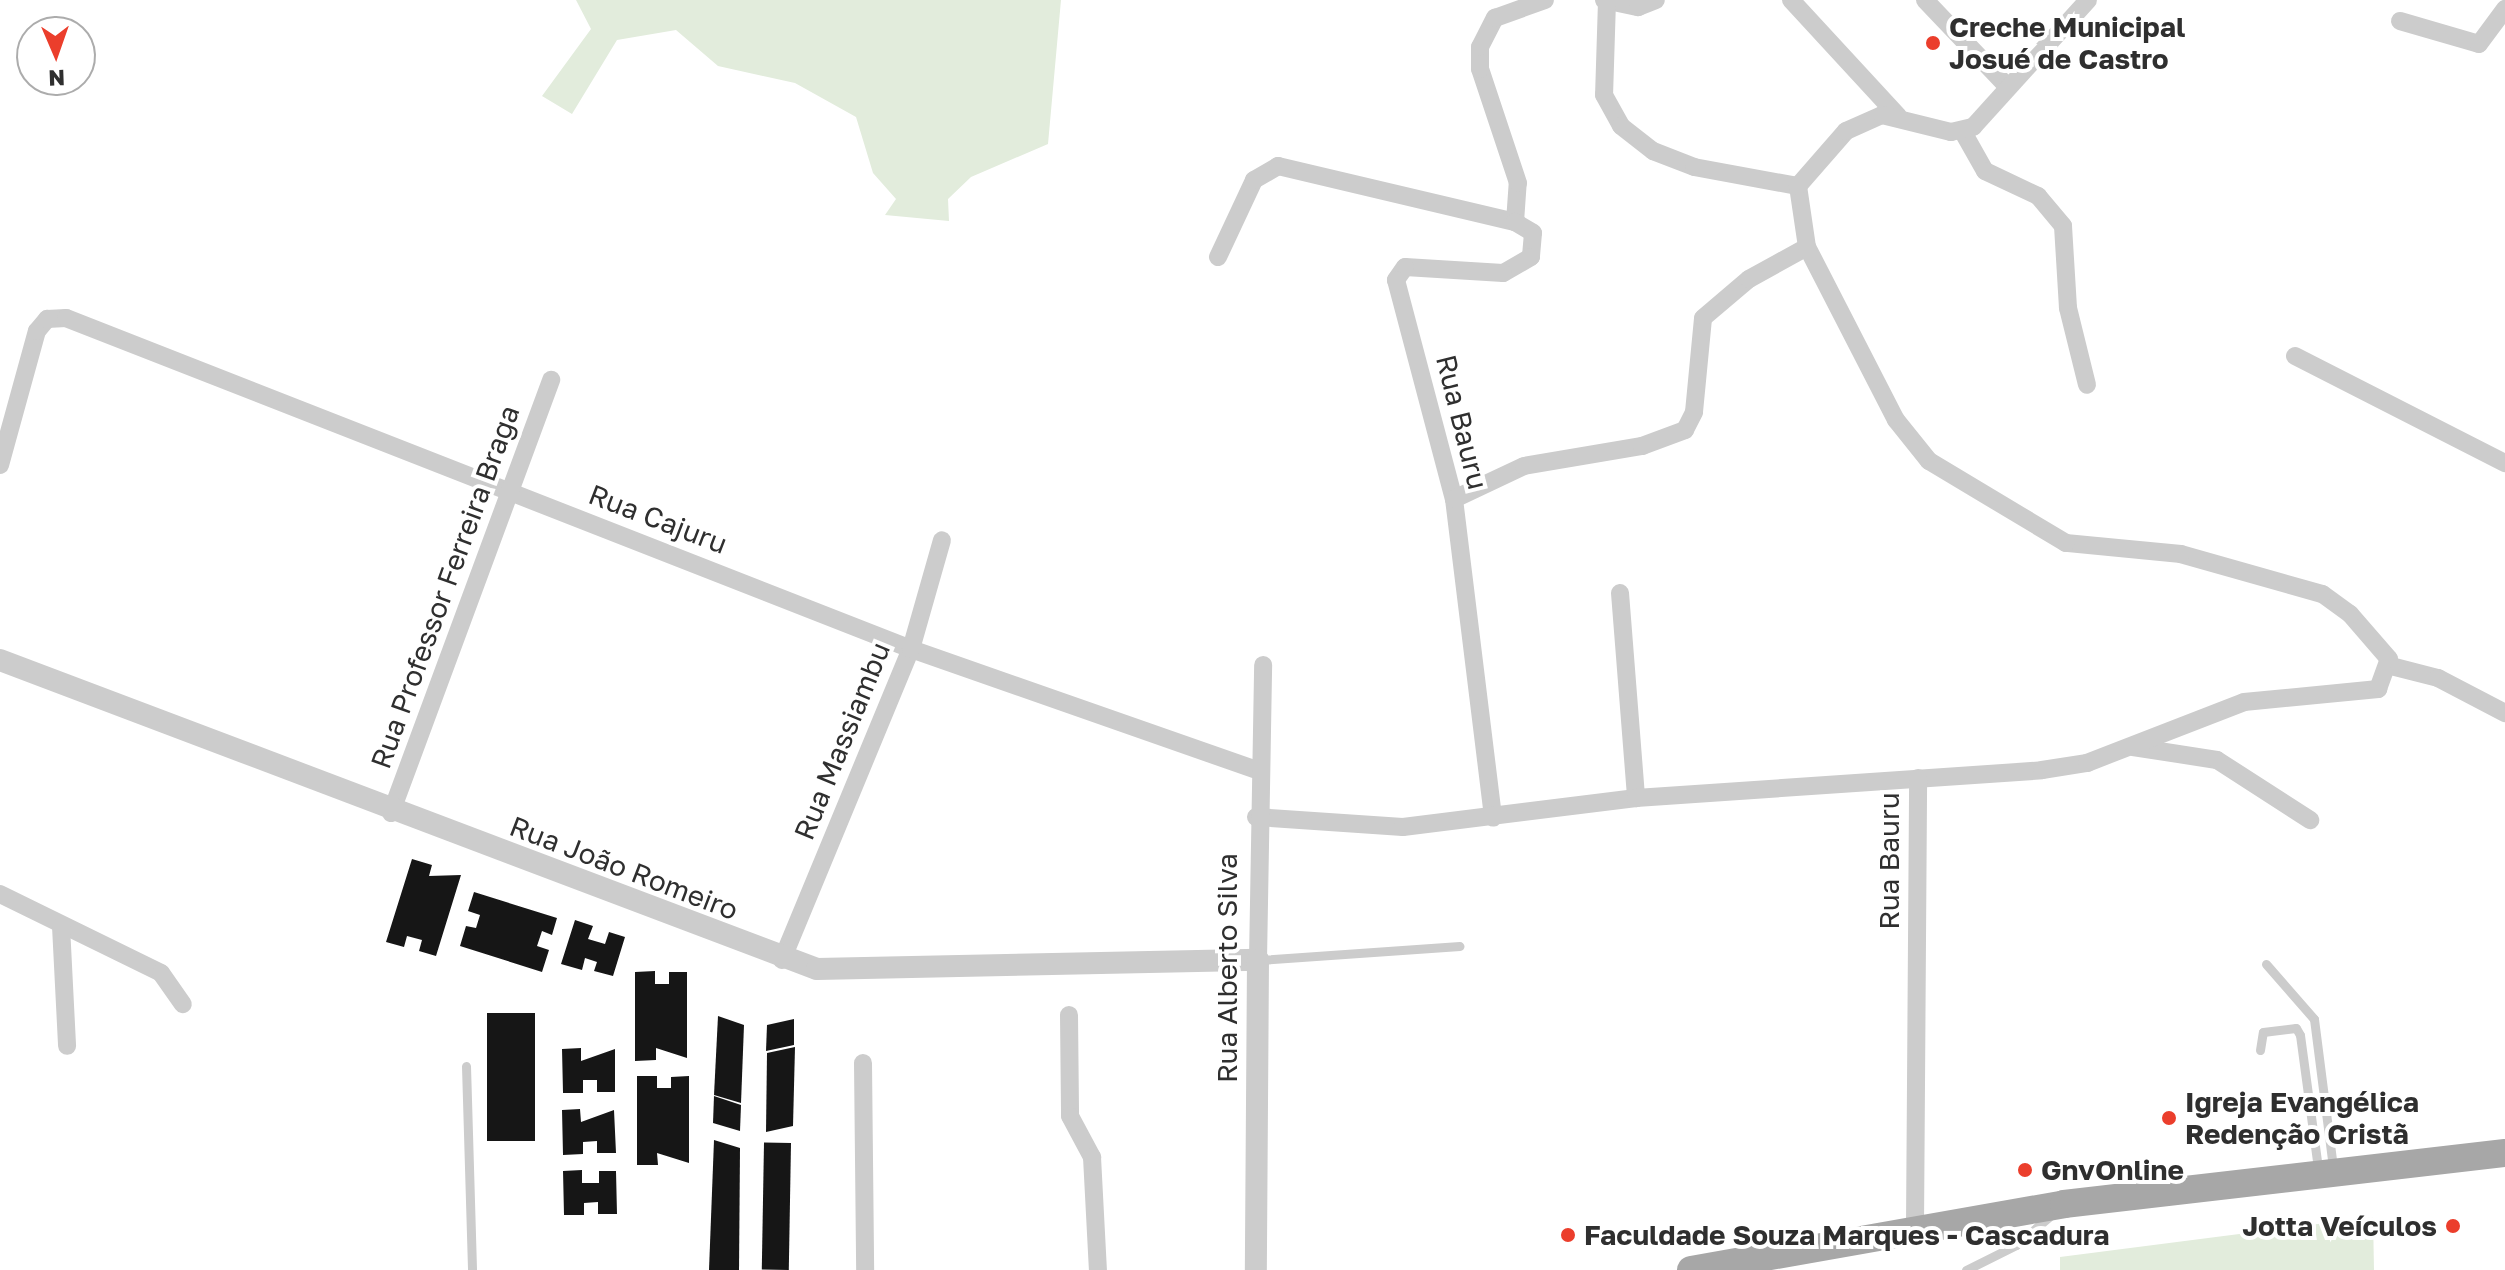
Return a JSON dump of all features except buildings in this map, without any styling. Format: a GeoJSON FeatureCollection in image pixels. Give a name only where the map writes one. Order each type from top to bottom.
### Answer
{"type":"FeatureCollection","features":[{"type":"Feature","properties":{"kind":"main road"},"geometry":{"type":"LineString","coordinates":[[1691,1270],[1915,1227],[2064,1204],[2505,1153]]}},
{"type":"Feature","properties":{"kind":"street"},"geometry":{"type":"LineString","coordinates":[[1218,257],[1254,180],[1278,166],[1515,222],[1518,183],[1480,69],[1480,47],[1495,18],[1545,0]]}},
{"type":"Feature","properties":{"kind":"street"},"geometry":{"type":"LineString","coordinates":[[1656,0],[1638,7],[1605,0],[1604,95],[1628,133],[1694,167],[1798,186]]}},
{"type":"Feature","properties":{"kind":"street"},"geometry":{"type":"LineString","coordinates":[[1791,0],[1898,116]]}},
{"type":"Feature","properties":{"kind":"street"},"geometry":{"type":"LineString","coordinates":[[1925,0],[2005,84]]}},
{"type":"Feature","properties":{"kind":"street"},"geometry":{"type":"LineString","coordinates":[[2088,0],[2072,24],[2005,84],[1982,120],[1963,132],[1898,116],[1868,118],[1846,131],[1798,186],[1807,247],[1896,420],[1929,461],[2066,543],[2181,554],[2322,594],[2350,614],[2391,666],[2438,678],[2505,713]]}},
{"type":"Feature","properties":{"kind":"street"},"geometry":{"type":"LineString","coordinates":[[2400,21],[2479,44],[2505,9]]}},
{"type":"Feature","properties":{"kind":"street"},"geometry":{"type":"LineString","coordinates":[[1963,132],[1985,171],[2038,196],[2063,226],[2068,308],[2087,385]]}},
{"type":"Feature","properties":{"kind":"street","name":"Rua Bauru"},"geometry":{"type":"LineString","coordinates":[[1493,818],[1454,499],[1396,280],[1405,267],[1494,275],[1520,267],[1534,237],[1515,222]]}},
{"type":"Feature","properties":{"kind":"street"},"geometry":{"type":"LineString","coordinates":[[1454,499],[1524,466],[1642,446],[1685,430],[1694,412],[1703,318],[1749,279],[1807,247]]}},
{"type":"Feature","properties":{"kind":"street","name":"Rua Cajuru"},"geometry":{"type":"LineString","coordinates":[[0,465],[42,322],[66,318],[911,649],[1257,770]]}},
{"type":"Feature","properties":{"kind":"street"},"geometry":{"type":"LineString","coordinates":[[2295,356],[2505,463]]}},
{"type":"Feature","properties":{"kind":"street","name":"Rua Professor Ferreira Braga"},"geometry":{"type":"LineString","coordinates":[[391,813],[551,380]]}},
{"type":"Feature","properties":{"kind":"street","name":"Rua Massiambu"},"geometry":{"type":"LineString","coordinates":[[782,960],[911,649],[942,540]]}},
{"type":"Feature","properties":{"kind":"street"},"geometry":{"type":"LineString","coordinates":[[1620,593],[1636,798]]}},
{"type":"Feature","properties":{"kind":"street","name":"Rua João Romeiro"},"geometry":{"type":"LineString","coordinates":[[0,660],[391,813],[782,960],[849,971],[1258,960]]}},
{"type":"Feature","properties":{"kind":"street","name":"Rua Alberto Silva"},"geometry":{"type":"LineString","coordinates":[[1256,1270],[1256,817],[1263,665]]}},
{"type":"Feature","properties":{"kind":"street"},"geometry":{"type":"LineString","coordinates":[[1918,778],[2042,770],[2132,747],[2244,702],[2372,694],[2391,666]]}},
{"type":"Feature","properties":{"kind":"street"},"geometry":{"type":"LineString","coordinates":[[2132,747],[2217,760],[2310,820]]}},
{"type":"Feature","properties":{"kind":"street","name":"Rua Bauru"},"geometry":{"type":"LineString","coordinates":[[1256,817],[1373,828],[1493,818],[1636,798],[1918,778],[1915,1227]]}},
{"type":"Feature","properties":{"kind":"street"},"geometry":{"type":"LineString","coordinates":[[0,894],[161,973],[183,1004]]}},
{"type":"Feature","properties":{"kind":"street"},"geometry":{"type":"LineString","coordinates":[[61,926],[67,1046]]}},
{"type":"Feature","properties":{"kind":"street"},"geometry":{"type":"LineString","coordinates":[[1069,1015],[1070,1116],[1092,1157],[1098,1270]]}},
{"type":"Feature","properties":{"kind":"street"},"geometry":{"type":"LineString","coordinates":[[863,1063],[865,1270]]}},
{"type":"Feature","properties":{"kind":"lane"},"geometry":{"type":"LineString","coordinates":[[1258,960],[1460,946]]}},
{"type":"Feature","properties":{"kind":"lane"},"geometry":{"type":"LineString","coordinates":[[2266,964],[2314,1019],[2326,1172]]}},
{"type":"Feature","properties":{"kind":"lane"},"geometry":{"type":"LineString","coordinates":[[2260,1050],[2263,1032],[2296,1028],[2300,1035],[2326,1172]]}},
{"type":"Feature","properties":{"kind":"lane"},"geometry":{"type":"LineString","coordinates":[[466,1066],[472,1270]]}},
{"type":"Feature","properties":{"kind":"lane"},"geometry":{"type":"LineString","coordinates":[[1966,1270],[2016,1245],[2064,1204]]}},
{"type":"Feature","properties":{"kind":"green space"},"geometry":{"type":"Polygon","coordinates":[[[576,0],[1061,0],[1048,144],[971,177],[948,199],[949,221],[885,215],[896,199],[873,173],[856,117],[795,83],[718,66],[676,30],[617,40],[572,114],[542,96],[591,29],[576,0]]]}},
{"type":"Feature","properties":{"kind":"green space"},"geometry":{"type":"Polygon","coordinates":[[[2373,1217],[2374,1270],[2060,1270],[2060,1257],[2373,1217]]]}},
{"type":"Feature","properties":{"kind":"place","name":"Creche Municipal Josué de Castro"},"geometry":{"type":"Point","coordinates":[1933,43]}},
{"type":"Feature","properties":{"kind":"place","name":"Igreja Evangélica Redenção Cristã"},"geometry":{"type":"Point","coordinates":[2169,1118]}},
{"type":"Feature","properties":{"kind":"place","name":"GnvOnline"},"geometry":{"type":"Point","coordinates":[2025,1170]}},
{"type":"Feature","properties":{"kind":"place","name":"Jotta Veículos"},"geometry":{"type":"Point","coordinates":[2453,1226]}},
{"type":"Feature","properties":{"kind":"place","name":"Faculdade Souza Marques - Cascadura"},"geometry":{"type":"Point","coordinates":[1568,1235]}}]}
